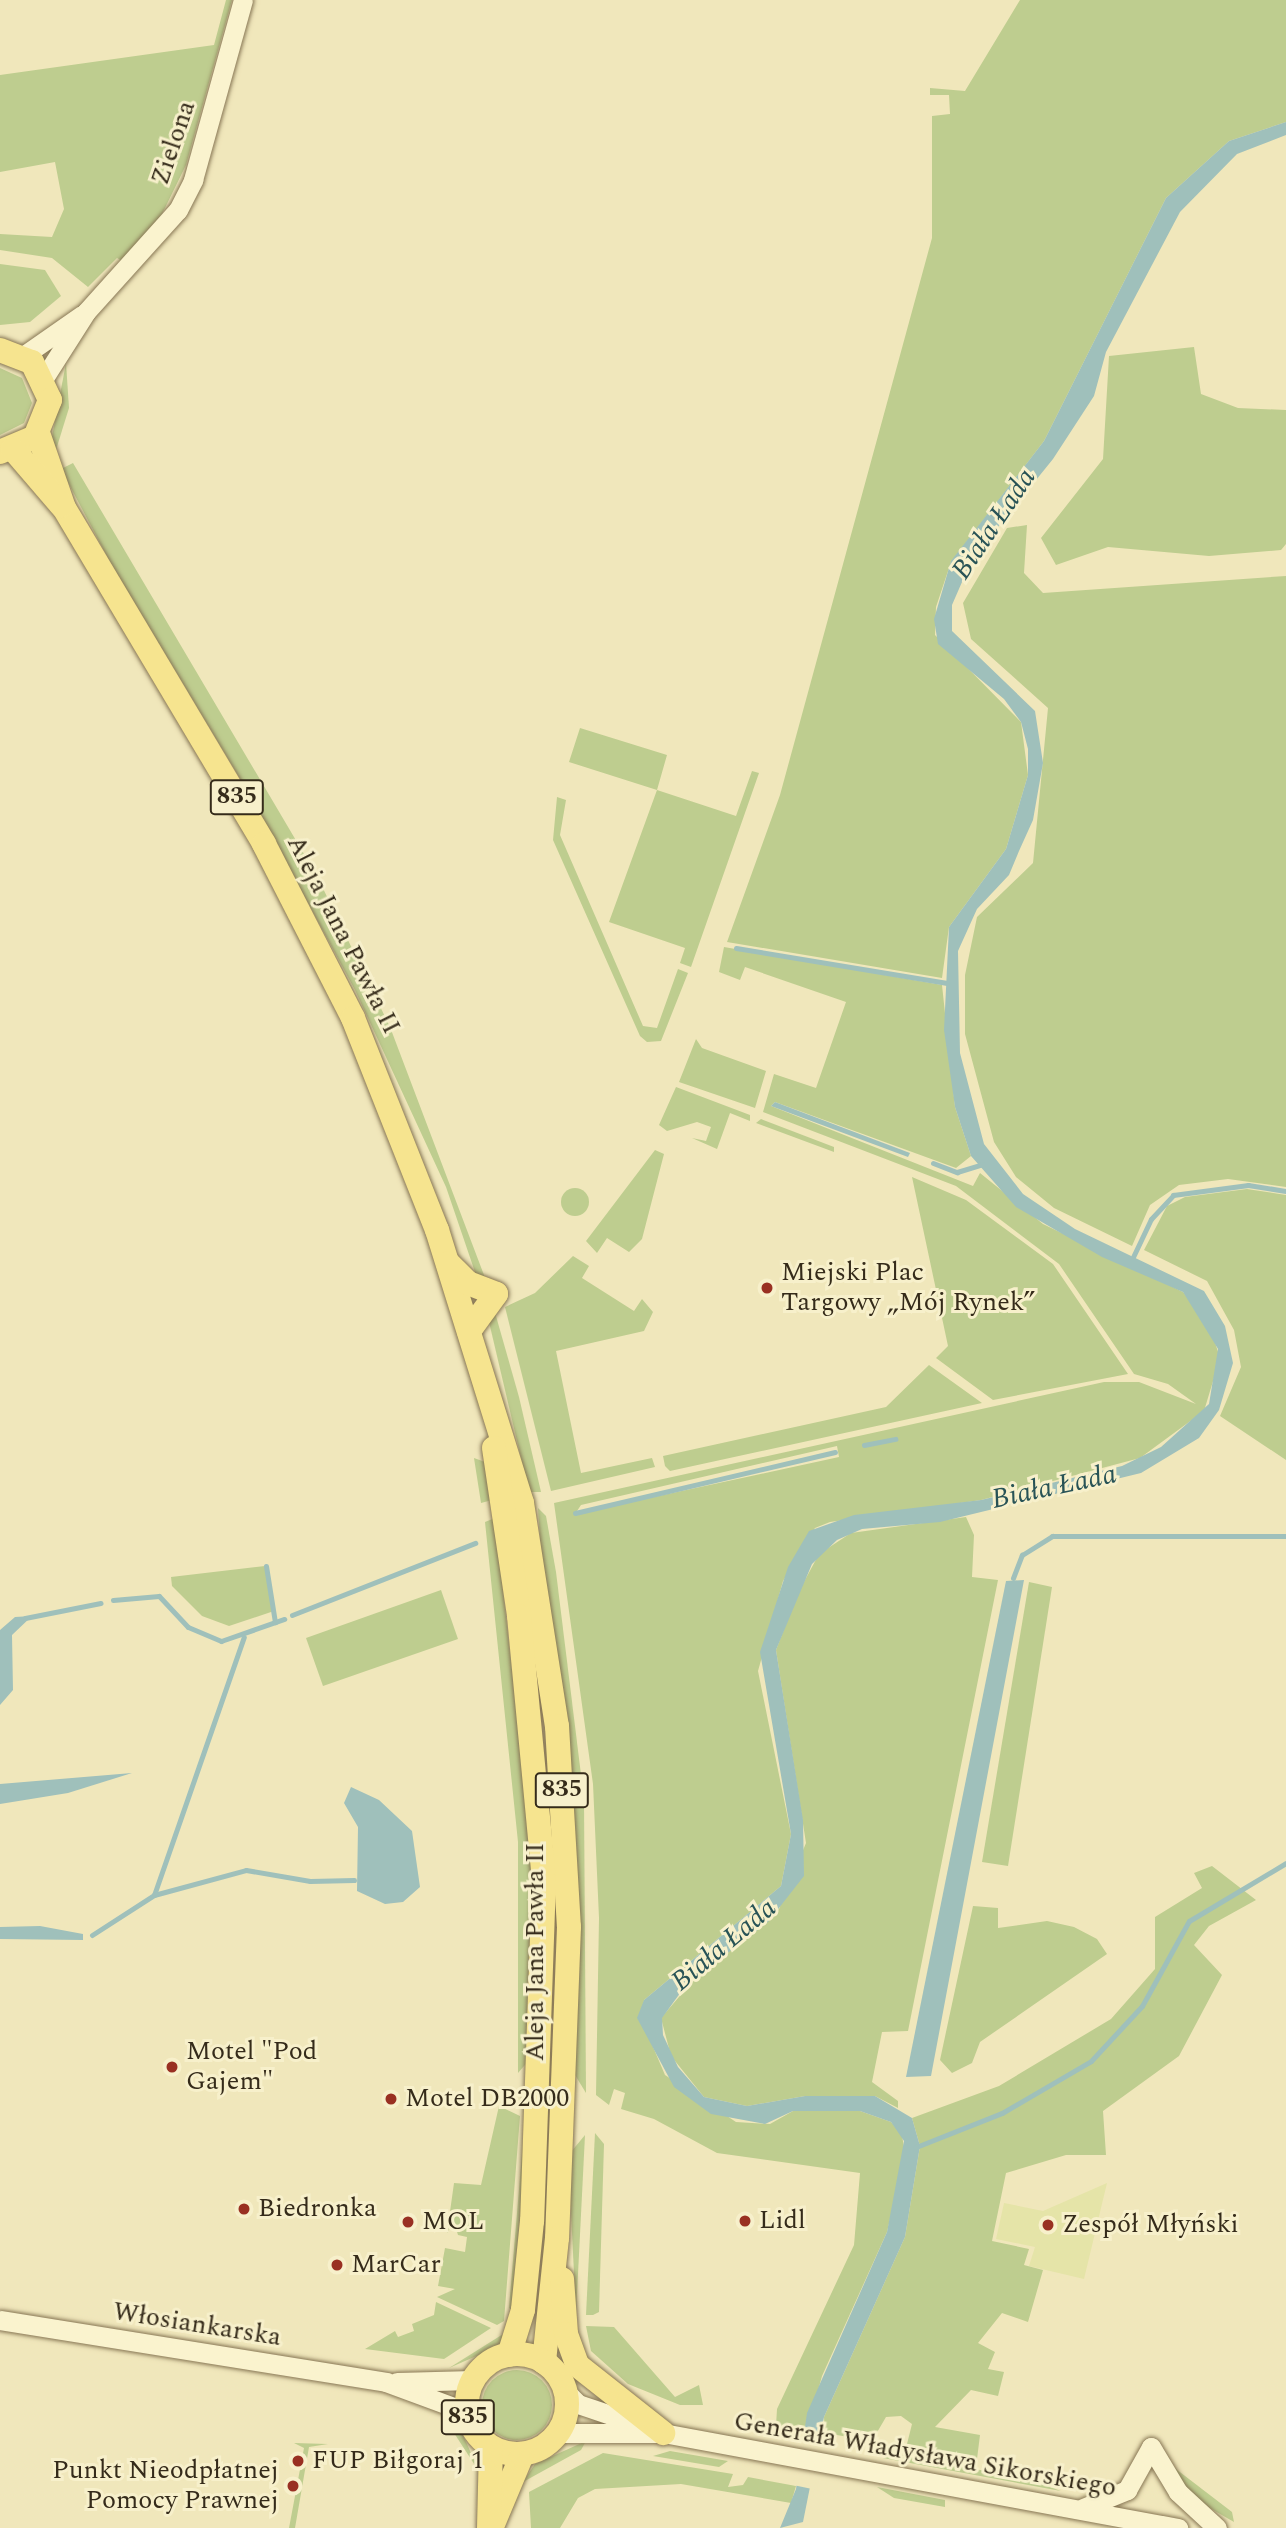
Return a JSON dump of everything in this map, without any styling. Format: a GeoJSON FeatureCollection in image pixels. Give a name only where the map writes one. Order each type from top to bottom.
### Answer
{"type":"FeatureCollection","features":[{"type":"Feature","properties":{"kind":"main road"},"geometry":{"type":"LineString","coordinates":[[12,353],[44,377],[50,406],[38,433]]}},
{"type":"Feature","properties":{"kind":"main road","name":"835"},"geometry":{"type":"LineString","coordinates":[[7,451],[38,433]]}},
{"type":"Feature","properties":{"kind":"main road","name":"Aleja Jana Pawła II"},"geometry":{"type":"LineString","coordinates":[[38,433],[64,508],[247,814],[326,961],[388,1097],[448,1263],[494,1423],[526,1519],[564,1802],[569,1927],[555,2253],[544,2362]]}},
{"type":"Feature","properties":{"kind":"main road","name":"Aleja Jana Pawła II"},"geometry":{"type":"LineString","coordinates":[[7,451],[64,508]]}},
{"type":"Feature","properties":{"kind":"main road"},"geometry":{"type":"LineString","coordinates":[[448,1263],[468,1283],[496,1294],[469,1331]]}},
{"type":"Feature","properties":{"kind":"main road","name":"Aleja Jana Pawła II"},"geometry":{"type":"LineString","coordinates":[[494,1423],[519,1616],[545,1935],[531,2221],[523,2310],[509,2355]]}},
{"type":"Feature","properties":{"kind":"main road"},"geometry":{"type":"LineString","coordinates":[[555,2253],[566,2334],[577,2365],[663,2433]]}},
{"type":"Feature","properties":{"kind":"main road"},"geometry":{"type":"LineString","coordinates":[[509,2355],[544,2362],[566,2392],[559,2433]]}},
{"type":"Feature","properties":{"kind":"main road","name":"835"},"geometry":{"type":"LineString","coordinates":[[509,2355],[485,2365],[473,2381],[467,2412],[475,2433],[491,2447],[522,2455]]}},
{"type":"Feature","properties":{"kind":"main road","name":"835"},"geometry":{"type":"LineString","coordinates":[[490,2528],[522,2455],[559,2433]]}},
{"type":"Feature","properties":{"kind":"main road","name":"835"},"geometry":{"type":"LineString","coordinates":[[490,2528],[491,2447]]}},
{"type":"Feature","properties":{"kind":"street","name":"Zielona"},"geometry":{"type":"LineString","coordinates":[[44,377],[86,312],[154,240],[193,180],[243,0]]}},
{"type":"Feature","properties":{"kind":"street","name":"Zielona"},"geometry":{"type":"LineString","coordinates":[[12,353],[86,312]]}},
{"type":"Feature","properties":{"kind":"street","name":"Włosiankarska"},"geometry":{"type":"LineString","coordinates":[[0,2320],[386,2382],[473,2381]]}},
{"type":"Feature","properties":{"kind":"street","name":"Włosiankarska"},"geometry":{"type":"LineString","coordinates":[[386,2382],[467,2412]]}},
{"type":"Feature","properties":{"kind":"street","name":"Generała Władysława Sikorskiego"},"geometry":{"type":"LineString","coordinates":[[566,2392],[578,2404],[663,2433],[1178,2528]]}},
{"type":"Feature","properties":{"kind":"street","name":"Generała Władysława Sikorskiego"},"geometry":{"type":"LineString","coordinates":[[559,2433],[663,2433]]}},
{"type":"Feature","properties":{"kind":"street"},"geometry":{"type":"LineString","coordinates":[[1079,2509],[1127,2490],[1152,2447],[1178,2493],[1217,2528]]}},
{"type":"Feature","properties":{"kind":"street"},"geometry":{"type":"LineString","coordinates":[[1079,2509],[1104,2528]]}},
{"type":"Feature","properties":{"kind":"shaded area","name":"Zespół Młyński"},"geometry":{"type":"Polygon","coordinates":[[[1107,2183],[1084,2279],[1029,2266],[1035,2247],[996,2239],[1004,2203],[1043,2211],[1107,2183]]]}},
{"type":"Feature","properties":{"kind":"green space"},"geometry":{"type":"Polygon","coordinates":[[[226,0],[232,0],[186,165],[162,214],[122,261],[117,258],[88,287],[52,258],[0,250],[0,234],[52,237],[64,209],[55,162],[0,172],[0,75],[214,45],[226,0]]]}},
{"type":"Feature","properties":{"kind":"green space"},"geometry":{"type":"Polygon","coordinates":[[[1020,0],[1286,0],[1286,122],[1229,141],[1166,198],[1044,441],[951,562],[936,607],[935,635],[1021,722],[1028,775],[1006,849],[949,927],[942,978],[727,942],[780,795],[932,238],[932,116],[950,114],[949,95],[930,95],[930,88],[965,91],[1020,0]]]}},
{"type":"Feature","properties":{"kind":"green space"},"geometry":{"type":"Polygon","coordinates":[[[0,264],[45,270],[61,296],[30,322],[0,325],[0,264]]]}},
{"type":"Feature","properties":{"kind":"green space"},"geometry":{"type":"Polygon","coordinates":[[[1194,347],[1201,394],[1238,408],[1286,410],[1286,544],[1281,550],[1209,556],[1108,547],[1056,565],[1041,538],[1103,459],[1109,356],[1194,347]]]}},
{"type":"Feature","properties":{"kind":"green space"},"geometry":{"type":"Polygon","coordinates":[[[66,363],[69,408],[55,453],[52,437],[66,363]]]}},
{"type":"Feature","properties":{"kind":"green space"},"geometry":{"type":"Polygon","coordinates":[[[0,368],[22,378],[32,403],[24,423],[0,435],[0,368]]]}},
{"type":"Feature","properties":{"kind":"green space"},"geometry":{"type":"Polygon","coordinates":[[[73,463],[317,876],[390,1027],[487,1283],[476,1275],[446,1187],[355,990],[248,792],[110,562],[61,469],[73,463]]]}},
{"type":"Feature","properties":{"kind":"green space"},"geometry":{"type":"Polygon","coordinates":[[[1027,525],[1024,573],[1043,593],[1286,576],[1286,1187],[1228,1179],[1179,1185],[1150,1205],[1132,1246],[1054,1208],[1016,1177],[994,1142],[965,1034],[965,975],[977,917],[1033,863],[1048,708],[971,639],[963,603],[1007,528],[1027,525]]]}},
{"type":"Feature","properties":{"kind":"green space"},"geometry":{"type":"Polygon","coordinates":[[[580,728],[667,755],[657,790],[569,762],[580,728]]]}},
{"type":"Feature","properties":{"kind":"green space"},"geometry":{"type":"Polygon","coordinates":[[[752,771],[759,773],[691,967],[680,963],[685,948],[609,922],[657,790],[736,816],[752,771]]]}},
{"type":"Feature","properties":{"kind":"green space"},"geometry":{"type":"Polygon","coordinates":[[[557,797],[566,800],[560,835],[643,1026],[657,1028],[678,969],[688,973],[661,1041],[647,1042],[640,1036],[553,840],[557,797]]]}},
{"type":"Feature","properties":{"kind":"green space"},"geometry":{"type":"Polygon","coordinates":[[[724,947],[942,985],[955,1107],[971,1156],[956,1168],[775,1102],[771,1106],[973,1186],[980,1173],[1043,1224],[1183,1292],[1210,1327],[1220,1358],[1204,1411],[1140,1458],[981,1500],[830,1522],[815,1528],[783,1581],[758,1671],[791,1834],[781,1886],[644,2000],[642,2021],[665,2075],[736,2122],[770,2124],[793,2111],[860,2111],[891,2122],[902,2135],[905,2154],[887,2232],[822,2376],[807,2431],[776,2426],[777,2409],[854,2245],[860,2173],[717,2153],[654,2119],[621,2109],[625,2093],[614,2089],[609,2105],[596,2095],[599,1918],[593,1784],[554,1503],[1104,1382],[1139,1382],[1196,1404],[1168,1384],[1134,1374],[1059,1264],[956,1186],[763,1112],[774,1074],[816,1088],[846,1002],[745,967],[740,980],[719,972],[724,947]],[[837,1446],[581,1505],[575,1514],[839,1457],[837,1446]]]}},
{"type":"Feature","properties":{"kind":"green space"},"geometry":{"type":"Polygon","coordinates":[[[696,1039],[702,1048],[766,1071],[755,1108],[679,1082],[696,1039]]]}},
{"type":"Feature","properties":{"kind":"green space"},"geometry":{"type":"Polygon","coordinates":[[[676,1087],[750,1115],[750,1121],[730,1113],[717,1149],[692,1138],[706,1141],[711,1127],[697,1122],[667,1131],[659,1125],[676,1087]]]}},
{"type":"Feature","properties":{"kind":"green space"},"geometry":{"type":"Polygon","coordinates":[[[761,1119],[834,1147],[834,1152],[756,1123],[761,1119]]]}},
{"type":"Feature","properties":{"kind":"green space"},"geometry":{"type":"Polygon","coordinates":[[[655,1150],[664,1154],[642,1239],[629,1252],[607,1238],[597,1253],[586,1241],[655,1150]]]}},
{"type":"Feature","properties":{"kind":"green space"},"geometry":{"type":"Polygon","coordinates":[[[912,1177],[966,1200],[1053,1264],[1128,1374],[993,1400],[936,1358],[948,1346],[912,1177]]]}},
{"type":"Feature","properties":{"kind":"green space"},"geometry":{"type":"Polygon","coordinates":[[[575,1188],[585,1192],[589,1202],[585,1212],[575,1216],[565,1212],[561,1202],[565,1192],[575,1188]]]}},
{"type":"Feature","properties":{"kind":"green space"},"geometry":{"type":"Polygon","coordinates":[[[1247,1189],[1286,1195],[1286,1460],[1220,1416],[1241,1367],[1234,1330],[1207,1281],[1144,1250],[1167,1206],[1185,1197],[1247,1189]]]}},
{"type":"Feature","properties":{"kind":"green space"},"geometry":{"type":"Polygon","coordinates":[[[573,1256],[589,1266],[582,1278],[634,1311],[642,1299],[653,1312],[644,1331],[556,1351],[581,1473],[652,1458],[655,1467],[551,1491],[505,1307],[535,1293],[573,1256]]]}},
{"type":"Feature","properties":{"kind":"green space"},"geometry":{"type":"Polygon","coordinates":[[[494,1309],[519,1397],[541,1492],[529,1492],[489,1322],[494,1309]]]}},
{"type":"Feature","properties":{"kind":"green space"},"geometry":{"type":"Polygon","coordinates":[[[929,1365],[982,1403],[670,1471],[665,1466],[663,1456],[886,1407],[929,1365]]]}},
{"type":"Feature","properties":{"kind":"green space"},"geometry":{"type":"Polygon","coordinates":[[[474,1458],[485,1462],[492,1500],[481,1503],[474,1458]]]}},
{"type":"Feature","properties":{"kind":"green space"},"geometry":{"type":"Polygon","coordinates":[[[538,1508],[546,1516],[556,1572],[584,1799],[586,2093],[575,2075],[538,1508]]]}},
{"type":"Feature","properties":{"kind":"green space"},"geometry":{"type":"Polygon","coordinates":[[[966,1517],[974,1535],[972,1577],[998,1580],[908,2031],[882,2032],[872,2082],[898,2101],[898,2108],[875,2096],[805,2096],[747,2106],[704,2097],[671,2056],[661,2018],[702,1970],[779,1909],[806,1843],[776,1650],[799,1591],[819,1554],[851,1533],[966,1517]]]}},
{"type":"Feature","properties":{"kind":"green space"},"geometry":{"type":"Polygon","coordinates":[[[495,1518],[531,1842],[530,2059],[518,2073],[518,1842],[485,1522],[495,1518]]]}},
{"type":"Feature","properties":{"kind":"green space"},"geometry":{"type":"Polygon","coordinates":[[[265,1566],[274,1611],[229,1626],[202,1616],[172,1586],[171,1577],[265,1566]]]}},
{"type":"Feature","properties":{"kind":"green space"},"geometry":{"type":"Polygon","coordinates":[[[1029,1582],[1052,1587],[1008,1866],[982,1862],[1029,1582]]]}},
{"type":"Feature","properties":{"kind":"green space"},"geometry":{"type":"Polygon","coordinates":[[[441,1590],[458,1639],[323,1686],[306,1638],[441,1590]]]}},
{"type":"Feature","properties":{"kind":"green space"},"geometry":{"type":"Polygon","coordinates":[[[1212,1866],[1256,1900],[1209,1926],[1194,1945],[1222,1975],[1179,2056],[1103,2111],[1106,2155],[1066,2155],[1006,2173],[992,2241],[1029,2249],[1024,2265],[1043,2270],[1028,2322],[1002,2313],[978,2343],[995,2352],[988,2369],[1004,2372],[998,2396],[971,2390],[935,2427],[980,2435],[977,2459],[907,2444],[912,2424],[901,2416],[886,2417],[872,2441],[825,2433],[824,2417],[905,2237],[920,2146],[912,2118],[999,2086],[1111,2019],[1155,1969],[1155,1917],[1202,1888],[1194,1873],[1212,1866]]]}},
{"type":"Feature","properties":{"kind":"green space"},"geometry":{"type":"Polygon","coordinates":[[[973,1906],[998,1908],[998,1928],[1047,1921],[1074,1927],[1097,1939],[1107,1954],[980,2042],[972,2063],[952,2073],[940,2060],[973,1906]]]}},
{"type":"Feature","properties":{"kind":"green space"},"geometry":{"type":"Polygon","coordinates":[[[499,2106],[520,2116],[504,2321],[497,2325],[437,2297],[455,2289],[438,2286],[445,2248],[465,2252],[467,2237],[458,2235],[454,2222],[447,2233],[454,2183],[481,2185],[499,2106]]]}},
{"type":"Feature","properties":{"kind":"green space"},"geometry":{"type":"Polygon","coordinates":[[[525,2118],[528,2123],[513,2311],[509,2308],[525,2118]]]}},
{"type":"Feature","properties":{"kind":"green space"},"geometry":{"type":"Polygon","coordinates":[[[595,2133],[604,2144],[599,2312],[586,2315],[595,2133]]]}},
{"type":"Feature","properties":{"kind":"green space"},"geometry":{"type":"Polygon","coordinates":[[[585,2135],[576,2314],[569,2171],[571,2152],[585,2135]]]}},
{"type":"Feature","properties":{"kind":"green space"},"geometry":{"type":"Polygon","coordinates":[[[436,2302],[491,2328],[444,2359],[365,2349],[395,2331],[398,2337],[414,2331],[412,2324],[434,2315],[436,2302]]]}},
{"type":"Feature","properties":{"kind":"green space"},"geometry":{"type":"Polygon","coordinates":[[[586,2326],[614,2327],[675,2397],[699,2385],[703,2405],[680,2405],[628,2384],[591,2351],[586,2326]]]}},
{"type":"Feature","properties":{"kind":"green space"},"geometry":{"type":"Polygon","coordinates":[[[508,2331],[497,2347],[449,2368],[508,2331]]]}},
{"type":"Feature","properties":{"kind":"green space"},"geometry":{"type":"Polygon","coordinates":[[[517,2370],[536,2376],[546,2386],[552,2405],[546,2424],[536,2434],[517,2440],[498,2434],[488,2424],[482,2405],[488,2386],[498,2376],[517,2370]]]}},
{"type":"Feature","properties":{"kind":"green space"},"geometry":{"type":"Polygon","coordinates":[[[441,2410],[457,2422],[480,2473],[441,2413],[441,2410]]]}},
{"type":"Feature","properties":{"kind":"green space"},"geometry":{"type":"Polygon","coordinates":[[[586,2441],[581,2450],[523,2482],[535,2464],[586,2441]]]}},
{"type":"Feature","properties":{"kind":"green space"},"geometry":{"type":"Polygon","coordinates":[[[294,2443],[328,2444],[309,2447],[295,2528],[289,2528],[304,2448],[294,2443]]]}},
{"type":"Feature","properties":{"kind":"green space"},"geometry":{"type":"Polygon","coordinates":[[[670,2451],[728,2461],[719,2467],[653,2456],[670,2451]]]}},
{"type":"Feature","properties":{"kind":"green space"},"geometry":{"type":"Polygon","coordinates":[[[603,2453],[733,2474],[728,2487],[743,2485],[748,2477],[796,2486],[791,2503],[681,2484],[595,2489],[578,2498],[560,2528],[531,2528],[529,2492],[603,2453]]]}},
{"type":"Feature","properties":{"kind":"green space"},"geometry":{"type":"Polygon","coordinates":[[[897,2454],[1027,2479],[1061,2491],[883,2458],[897,2454]]]}},
{"type":"Feature","properties":{"kind":"green space"},"geometry":{"type":"Polygon","coordinates":[[[1167,2454],[1172,2466],[1232,2512],[1234,2522],[1194,2499],[1171,2466],[1167,2454]]]}},
{"type":"Feature","properties":{"kind":"green space"},"geometry":{"type":"Polygon","coordinates":[[[877,2487],[945,2500],[945,2507],[894,2498],[877,2487]]]}},
{"type":"Feature","properties":{"kind":"water","name":"Biała Łada"},"geometry":{"type":"Polygon","coordinates":[[[1286,122],[1286,135],[1237,154],[1180,212],[1106,352],[1094,396],[1053,459],[972,559],[952,605],[952,631],[1035,711],[1043,763],[1033,820],[1009,875],[977,909],[958,951],[960,1053],[984,1144],[1023,1194],[1075,1229],[1204,1291],[1225,1326],[1233,1363],[1219,1410],[1199,1438],[1141,1473],[940,1522],[862,1529],[837,1540],[812,1564],[776,1650],[803,1820],[804,1876],[768,1922],[686,1985],[662,2018],[663,2035],[678,2067],[704,2097],[747,2106],[805,2096],[875,2096],[912,2118],[920,2146],[905,2237],[824,2417],[803,2522],[780,2528],[796,2489],[807,2413],[887,2232],[904,2141],[891,2122],[860,2111],[793,2111],[765,2124],[711,2114],[674,2087],[637,2018],[644,2000],[781,1886],[791,1834],[760,1652],[788,1567],[809,1531],[854,1515],[981,1500],[1122,1466],[1161,1447],[1209,1404],[1218,1349],[1183,1292],[1102,1257],[1016,1207],[971,1156],[955,1107],[944,1030],[949,927],[1006,849],[1028,775],[1028,749],[1021,722],[1004,699],[938,644],[934,619],[951,561],[1044,441],[1166,198],[1229,141],[1286,122]]]}},
{"type":"Feature","properties":{"kind":"water"},"geometry":{"type":"Polygon","coordinates":[[[775,1102],[910,1153],[908,1157],[771,1106],[775,1102]]]}},
{"type":"Feature","properties":{"kind":"water"},"geometry":{"type":"Polygon","coordinates":[[[1024,1580],[931,2076],[906,2077],[1006,1581],[1024,1580]]]}},
{"type":"Feature","properties":{"kind":"water"},"geometry":{"type":"Polygon","coordinates":[[[32,1616],[12,1635],[13,1690],[0,1705],[0,1630],[15,1617],[32,1616]]]}},
{"type":"Feature","properties":{"kind":"water"},"geometry":{"type":"Polygon","coordinates":[[[132,1773],[68,1793],[0,1804],[0,1784],[132,1773]]]}},
{"type":"Feature","properties":{"kind":"water"},"geometry":{"type":"Polygon","coordinates":[[[351,1787],[379,1800],[412,1831],[420,1887],[403,1902],[385,1904],[357,1891],[358,1827],[344,1803],[351,1787]]]}},
{"type":"Feature","properties":{"kind":"water"},"geometry":{"type":"Polygon","coordinates":[[[40,1926],[83,1934],[83,1940],[0,1939],[0,1927],[40,1926]]]}},
{"type":"Feature","properties":{"kind":"pier"},"geometry":{"type":"Polygon","coordinates":[[[803,2431],[828,2435],[817,2490],[793,2485],[803,2431]]]}},
{"type":"Feature","properties":{"kind":"waterway"},"geometry":{"type":"LineString","coordinates":[[736,948],[947,983]]}},
{"type":"Feature","properties":{"kind":"waterway"},"geometry":{"type":"LineString","coordinates":[[933,1163],[957,1172],[983,1164]]}},
{"type":"Feature","properties":{"kind":"waterway"},"geometry":{"type":"LineString","coordinates":[[1133,1257],[1151,1219],[1173,1195],[1248,1185],[1286,1191]]}},
{"type":"Feature","properties":{"kind":"waterway"},"geometry":{"type":"LineString","coordinates":[[864,1445],[895,1439]]}},
{"type":"Feature","properties":{"kind":"waterway"},"geometry":{"type":"LineString","coordinates":[[575,1513],[835,1452]]}},
{"type":"Feature","properties":{"kind":"waterway"},"geometry":{"type":"LineString","coordinates":[[1013,1578],[1022,1555],[1052,1536],[1286,1536]]}},
{"type":"Feature","properties":{"kind":"waterway"},"geometry":{"type":"LineString","coordinates":[[292,1615],[475,1543]]}},
{"type":"Feature","properties":{"kind":"waterway"},"geometry":{"type":"LineString","coordinates":[[266,1566],[275,1622]]}},
{"type":"Feature","properties":{"kind":"waterway"},"geometry":{"type":"LineString","coordinates":[[113,1600],[159,1596],[188,1627],[221,1641],[284,1619]]}},
{"type":"Feature","properties":{"kind":"waterway"},"geometry":{"type":"LineString","coordinates":[[25,1618],[101,1603]]}},
{"type":"Feature","properties":{"kind":"waterway"},"geometry":{"type":"LineString","coordinates":[[92,1935],[154,1895],[244,1637]]}},
{"type":"Feature","properties":{"kind":"waterway"},"geometry":{"type":"LineString","coordinates":[[916,2147],[1002,2113],[1091,2061],[1142,2006],[1189,1921],[1286,1863]]}},
{"type":"Feature","properties":{"kind":"waterway"},"geometry":{"type":"LineString","coordinates":[[154,1895],[246,1870],[310,1881],[354,1880]]}},
{"type":"Feature","properties":{"kind":"place","name":"Miejski Plac Targowy „Mój Rynek”"},"geometry":{"type":"Point","coordinates":[767,1288]}},
{"type":"Feature","properties":{"kind":"place","name":"Motel \"Pod Gajem\""},"geometry":{"type":"Point","coordinates":[172,2067]}},
{"type":"Feature","properties":{"kind":"place","name":"Motel DB2000"},"geometry":{"type":"Point","coordinates":[391,2099]}},
{"type":"Feature","properties":{"kind":"place","name":"Biedronka"},"geometry":{"type":"Point","coordinates":[244,2209]}},
{"type":"Feature","properties":{"kind":"place","name":"Lidl"},"geometry":{"type":"Point","coordinates":[745,2221]}},
{"type":"Feature","properties":{"kind":"place","name":"MOL"},"geometry":{"type":"Point","coordinates":[408,2222]}},
{"type":"Feature","properties":{"kind":"place","name":"Zespół Młyński"},"geometry":{"type":"Point","coordinates":[1048,2225]}},
{"type":"Feature","properties":{"kind":"place","name":"MarCar"},"geometry":{"type":"Point","coordinates":[337,2265]}},
{"type":"Feature","properties":{"kind":"place","name":"FUP Biłgoraj 1"},"geometry":{"type":"Point","coordinates":[298,2461]}},
{"type":"Feature","properties":{"kind":"place","name":"Punkt Nieodpłatnej Pomocy Prawnej"},"geometry":{"type":"Point","coordinates":[293,2486]}}]}
